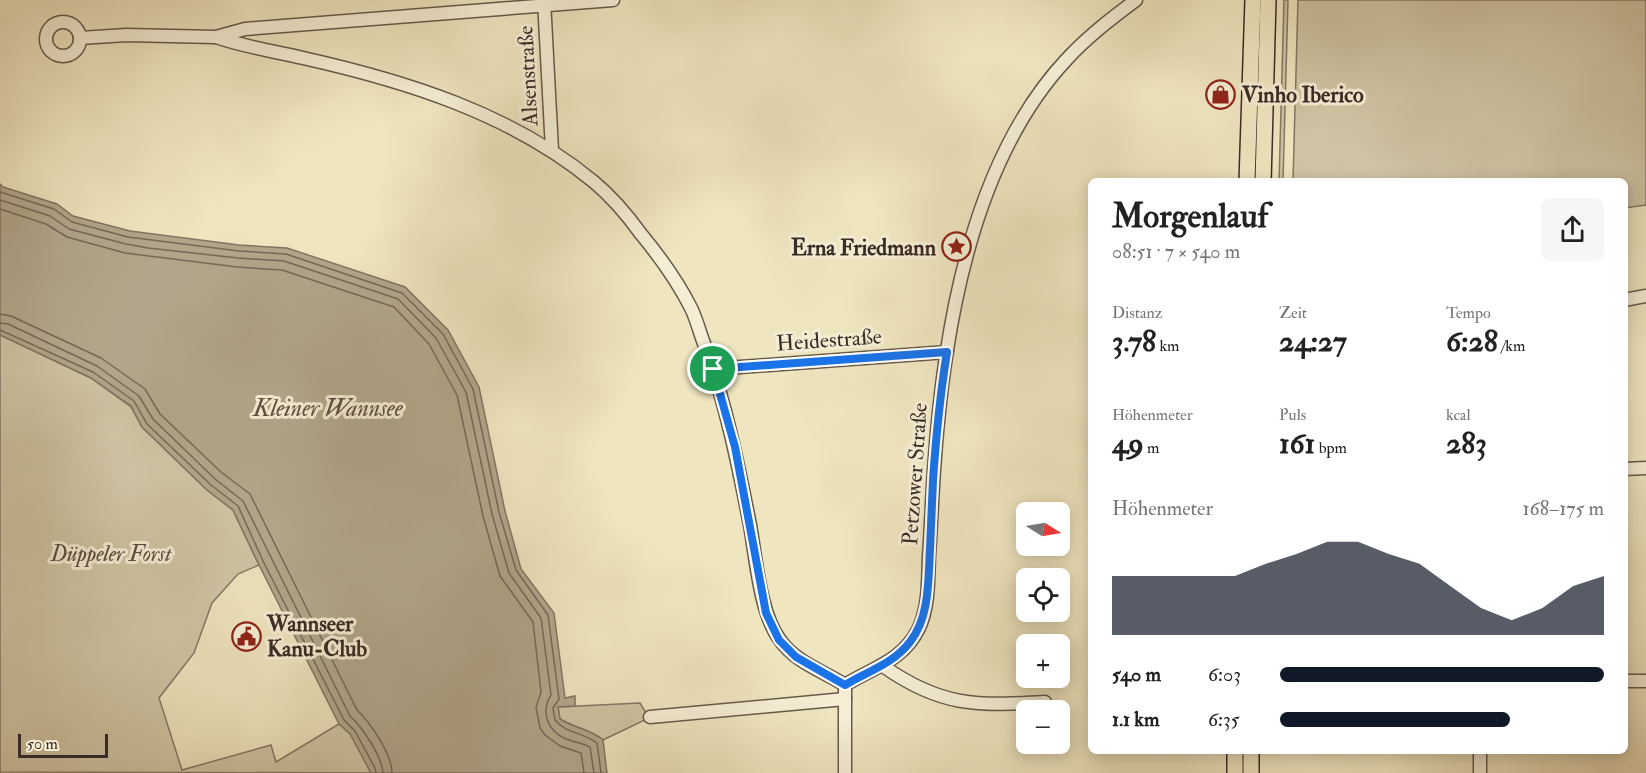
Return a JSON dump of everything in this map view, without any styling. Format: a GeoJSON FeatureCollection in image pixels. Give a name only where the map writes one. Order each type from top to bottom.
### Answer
{"type":"FeatureCollection","features":[{"type":"Feature","properties":{"kind":"main road"},"geometry":{"type":"LineString","coordinates":[[1247,178],[1252,0]]}},
{"type":"Feature","properties":{"kind":"main road"},"geometry":{"type":"LineString","coordinates":[[1263,178],[1268,0]]}},
{"type":"Feature","properties":{"kind":"main road"},"geometry":{"type":"LineString","coordinates":[[1235,754],[1235,773]]}},
{"type":"Feature","properties":{"kind":"main road"},"geometry":{"type":"LineString","coordinates":[[1251,754],[1251,773]]}},
{"type":"Feature","properties":{"kind":"street"},"geometry":{"type":"LineString","coordinates":[[80,38],[216,37],[245,29],[544,2],[613,0]]}},
{"type":"Feature","properties":{"kind":"street","name":"Petzower Straße"},"geometry":{"type":"LineString","coordinates":[[845,685],[883,666],[910,642],[920,626],[927,600],[936,443],[947,352],[965,264],[991,182],[1009,144],[1035,100],[1067,58],[1136,0]]}},
{"type":"Feature","properties":{"kind":"street","name":"Alsenstraße"},"geometry":{"type":"LineString","coordinates":[[544,2],[552,150]]}},
{"type":"Feature","properties":{"kind":"street"},"geometry":{"type":"LineString","coordinates":[[216,37],[241,46],[303,58],[378,77],[433,94],[493,119],[552,150],[596,183],[631,220],[664,263],[691,308],[713,369],[735,447],[766,613],[779,640],[796,657],[845,685],[845,773]]}},
{"type":"Feature","properties":{"kind":"street"},"geometry":{"type":"LineString","coordinates":[[1628,299],[1646,296]]}},
{"type":"Feature","properties":{"kind":"street","name":"Heidestraße"},"geometry":{"type":"LineString","coordinates":[[713,369],[947,352]]}},
{"type":"Feature","properties":{"kind":"street"},"geometry":{"type":"LineString","coordinates":[[1628,469],[1646,468]]}},
{"type":"Feature","properties":{"kind":"street"},"geometry":{"type":"LineString","coordinates":[[883,666],[907,683],[938,697],[975,704],[1016,703]]}},
{"type":"Feature","properties":{"kind":"street"},"geometry":{"type":"LineString","coordinates":[[1628,681],[1646,681]]}},
{"type":"Feature","properties":{"kind":"street"},"geometry":{"type":"LineString","coordinates":[[650,717],[845,699]]}},
{"type":"Feature","properties":{"kind":"street"},"geometry":{"type":"LineString","coordinates":[[1480,754],[1480,773]]}},
{"type":"Feature","properties":{"kind":"green space"},"geometry":{"type":"Polygon","coordinates":[[[1284,0],[1288,0],[1283,178],[1279,178],[1284,0]]]}},
{"type":"Feature","properties":{"kind":"green space"},"geometry":{"type":"Polygon","coordinates":[[[1298,0],[1646,0],[1646,205],[1628,208],[1628,178],[1293,178],[1298,0]]]}},
{"type":"Feature","properties":{"kind":"green space","name":"Düppeler Forst"},"geometry":{"type":"Polygon","coordinates":[[[0,335],[91,378],[131,407],[142,427],[207,490],[233,510],[259,565],[238,574],[212,603],[194,653],[159,698],[182,770],[271,745],[276,762],[380,699],[408,773],[0,772],[0,335]]]}},
{"type":"Feature","properties":{"kind":"green space"},"geometry":{"type":"Polygon","coordinates":[[[640,703],[649,718],[603,740],[593,733],[560,719],[558,707],[640,703]]]}},
{"type":"Feature","properties":{"kind":"water","name":"Kleiner Wannsee"},"geometry":{"type":"Polygon","coordinates":[[[0,184],[3,187],[57,204],[73,216],[130,231],[239,245],[287,248],[405,287],[448,330],[479,387],[505,511],[521,569],[554,613],[565,698],[575,696],[575,706],[558,707],[560,719],[593,733],[603,740],[607,773],[371,773],[350,734],[339,724],[233,510],[207,490],[142,427],[131,406],[91,378],[0,335],[0,184]]]}},
{"type":"Feature","properties":{"kind":"place","name":"Vinho Iberico"},"geometry":{"type":"Point","coordinates":[1221,94]}},
{"type":"Feature","properties":{"kind":"place","name":"Erna Friedmann"},"geometry":{"type":"Point","coordinates":[957,247]}},
{"type":"Feature","properties":{"kind":"place","name":"Wannseer Kanu-Club"},"geometry":{"type":"Point","coordinates":[246,636]}},
{"type":"Feature","properties":{"kind":"route"},"geometry":{"type":"LineString","coordinates":[[947,352],[936,443],[927,600],[920,626],[899,654],[883,666],[845,685],[796,657],[779,640],[766,613],[735,447],[713,369],[947,352]]}}]}
